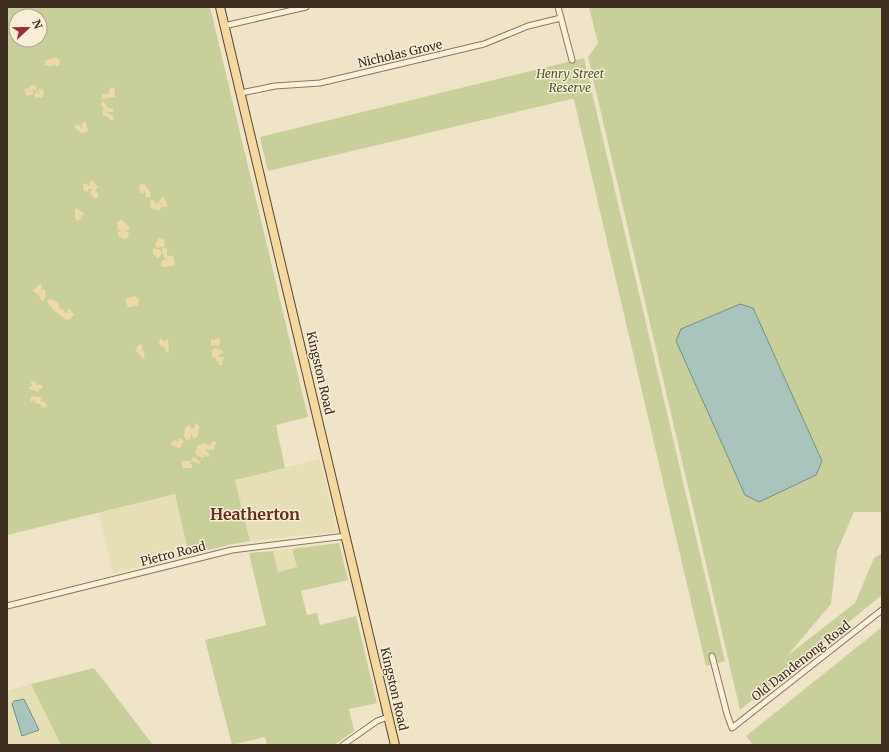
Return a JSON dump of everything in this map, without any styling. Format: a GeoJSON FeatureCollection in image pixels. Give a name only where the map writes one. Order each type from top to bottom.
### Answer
{"type":"FeatureCollection","features":[{"type":"Feature","properties":{"kind":"main road","name":"Kingston Road"},"geometry":{"type":"LineString","coordinates":[[220,7],[346,536],[394,745]]}},
{"type":"Feature","properties":{"kind":"street"},"geometry":{"type":"LineString","coordinates":[[224,26],[306,7]]}},
{"type":"Feature","properties":{"kind":"street"},"geometry":{"type":"LineString","coordinates":[[558,7],[572,60]]}},
{"type":"Feature","properties":{"kind":"street","name":"Nicholas Grove"},"geometry":{"type":"LineString","coordinates":[[241,93],[275,86],[320,83],[484,44],[528,26],[561,18]]}},
{"type":"Feature","properties":{"kind":"street","name":"Pietro Road"},"geometry":{"type":"LineString","coordinates":[[7,606],[232,550],[346,536]]}},
{"type":"Feature","properties":{"kind":"street","name":"Old Dandenong Road"},"geometry":{"type":"LineString","coordinates":[[712,656],[732,728],[882,610]]}},
{"type":"Feature","properties":{"kind":"street"},"geometry":{"type":"LineString","coordinates":[[343,745],[377,721],[388,717]]}},
{"type":"Feature","properties":{"kind":"shaded area"},"geometry":{"type":"Polygon","coordinates":[[[320,459],[337,530],[336,532],[250,541],[235,480],[320,459]]]}},
{"type":"Feature","properties":{"kind":"shaded area"},"geometry":{"type":"Polygon","coordinates":[[[175,494],[189,555],[113,573],[99,513],[175,494]]]}},
{"type":"Feature","properties":{"kind":"shaded area"},"geometry":{"type":"Polygon","coordinates":[[[292,549],[297,567],[277,572],[273,551],[292,549]]]}},
{"type":"Feature","properties":{"kind":"shaded area"},"geometry":{"type":"Polygon","coordinates":[[[31,684],[61,745],[7,745],[7,691],[31,684]]]}},
{"type":"Feature","properties":{"kind":"green space"},"geometry":{"type":"Polygon","coordinates":[[[7,7],[210,7],[308,417],[276,425],[285,468],[235,480],[250,541],[189,555],[175,494],[7,535],[7,7]]]}},
{"type":"Feature","properties":{"kind":"green space"},"geometry":{"type":"Polygon","coordinates":[[[589,7],[882,7],[882,512],[854,512],[837,551],[831,604],[787,656],[855,603],[874,558],[882,553],[882,595],[740,710],[588,57],[598,43],[589,7]]]}},
{"type":"Feature","properties":{"kind":"green space","name":"Henry Street Reserve"},"geometry":{"type":"Polygon","coordinates":[[[584,58],[725,661],[706,666],[574,100],[571,99],[268,171],[260,137],[584,58]]]}},
{"type":"Feature","properties":{"kind":"green space"},"geometry":{"type":"Polygon","coordinates":[[[339,543],[348,580],[301,591],[307,615],[317,613],[320,625],[356,616],[377,703],[349,709],[354,731],[334,745],[267,745],[265,737],[232,745],[205,640],[266,625],[249,553],[273,551],[278,572],[297,567],[292,549],[339,543]]]}},
{"type":"Feature","properties":{"kind":"green space"},"geometry":{"type":"Polygon","coordinates":[[[882,627],[882,745],[753,745],[746,736],[882,627]]]}},
{"type":"Feature","properties":{"kind":"green space"},"geometry":{"type":"Polygon","coordinates":[[[94,668],[153,745],[61,745],[31,684],[94,668]]]}},
{"type":"Feature","properties":{"kind":"sand"},"geometry":{"type":"Polygon","coordinates":[[[55,57],[60,61],[59,66],[56,66],[53,63],[53,66],[45,65],[45,61],[55,57]]]}},
{"type":"Feature","properties":{"kind":"sand"},"geometry":{"type":"Polygon","coordinates":[[[32,85],[36,86],[37,90],[35,91],[33,88],[33,94],[27,96],[24,90],[27,88],[29,89],[28,92],[30,92],[29,87],[32,85]]]}},
{"type":"Feature","properties":{"kind":"sand"},"geometry":{"type":"Polygon","coordinates":[[[113,87],[115,89],[115,97],[102,99],[102,94],[109,94],[110,88],[113,87]]]}},
{"type":"Feature","properties":{"kind":"sand"},"geometry":{"type":"Polygon","coordinates":[[[39,89],[43,90],[44,94],[42,97],[36,98],[34,95],[37,91],[40,95],[39,89]]]}},
{"type":"Feature","properties":{"kind":"sand"},"geometry":{"type":"Polygon","coordinates":[[[101,102],[104,102],[108,108],[114,109],[113,112],[106,112],[114,117],[113,120],[110,120],[108,117],[103,115],[103,110],[105,107],[102,108],[101,102]]]}},
{"type":"Feature","properties":{"kind":"sand"},"geometry":{"type":"Polygon","coordinates":[[[85,121],[88,130],[82,134],[74,127],[78,124],[83,129],[81,125],[85,121]]]}},
{"type":"Feature","properties":{"kind":"sand"},"geometry":{"type":"Polygon","coordinates":[[[92,180],[98,187],[95,190],[99,195],[97,198],[94,198],[90,193],[92,189],[88,189],[88,192],[83,190],[83,184],[85,183],[90,186],[90,182],[92,180]]]}},
{"type":"Feature","properties":{"kind":"sand"},"geometry":{"type":"Polygon","coordinates":[[[141,184],[145,185],[151,193],[150,197],[145,197],[146,193],[144,190],[143,194],[141,193],[139,188],[141,184]]]}},
{"type":"Feature","properties":{"kind":"sand"},"geometry":{"type":"Polygon","coordinates":[[[163,196],[167,203],[167,207],[163,207],[161,203],[162,207],[159,211],[151,208],[150,201],[154,200],[156,205],[163,196]]]}},
{"type":"Feature","properties":{"kind":"sand"},"geometry":{"type":"Polygon","coordinates":[[[77,208],[84,214],[82,216],[79,215],[82,218],[77,221],[75,218],[75,209],[77,208]]]}},
{"type":"Feature","properties":{"kind":"sand"},"geometry":{"type":"Polygon","coordinates":[[[121,219],[129,227],[129,230],[124,230],[129,233],[128,238],[124,239],[118,236],[118,232],[121,231],[118,229],[117,223],[121,219]]]}},
{"type":"Feature","properties":{"kind":"sand"},"geometry":{"type":"Polygon","coordinates":[[[159,238],[164,240],[165,246],[157,248],[155,245],[159,238]]]}},
{"type":"Feature","properties":{"kind":"sand"},"geometry":{"type":"Polygon","coordinates":[[[164,247],[167,249],[167,255],[174,257],[175,264],[172,266],[163,267],[161,265],[162,260],[167,260],[164,257],[162,250],[164,247]]]}},
{"type":"Feature","properties":{"kind":"sand"},"geometry":{"type":"Polygon","coordinates":[[[153,248],[160,250],[162,253],[158,259],[153,254],[153,248]]]}},
{"type":"Feature","properties":{"kind":"sand"},"geometry":{"type":"Polygon","coordinates":[[[41,284],[41,290],[45,289],[46,298],[42,301],[39,296],[39,292],[38,295],[32,290],[37,287],[37,285],[41,284]]]}},
{"type":"Feature","properties":{"kind":"sand"},"geometry":{"type":"Polygon","coordinates":[[[135,296],[139,300],[138,305],[134,306],[132,301],[133,307],[128,307],[125,299],[135,296]]]}},
{"type":"Feature","properties":{"kind":"sand"},"geometry":{"type":"Polygon","coordinates":[[[50,299],[58,302],[60,309],[66,313],[68,313],[67,309],[70,309],[74,315],[69,320],[64,318],[48,303],[47,301],[50,299]]]}},
{"type":"Feature","properties":{"kind":"sand"},"geometry":{"type":"Polygon","coordinates":[[[161,338],[164,342],[167,339],[168,340],[169,353],[166,352],[164,347],[160,345],[159,341],[161,338]]]}},
{"type":"Feature","properties":{"kind":"sand"},"geometry":{"type":"Polygon","coordinates":[[[219,338],[219,347],[215,345],[211,346],[211,339],[215,340],[219,338]]]}},
{"type":"Feature","properties":{"kind":"sand"},"geometry":{"type":"Polygon","coordinates":[[[140,344],[143,346],[141,351],[143,350],[145,355],[143,359],[135,350],[138,350],[136,348],[140,344]]]}},
{"type":"Feature","properties":{"kind":"sand"},"geometry":{"type":"Polygon","coordinates":[[[215,348],[223,351],[223,354],[220,353],[220,355],[216,357],[224,357],[223,361],[221,361],[223,363],[221,366],[216,358],[212,357],[212,350],[215,348]]]}},
{"type":"Feature","properties":{"kind":"sand"},"geometry":{"type":"Polygon","coordinates":[[[33,380],[36,382],[36,386],[39,384],[43,387],[42,389],[39,389],[39,392],[29,389],[29,387],[32,386],[31,382],[33,380]]]}},
{"type":"Feature","properties":{"kind":"sand"},"geometry":{"type":"Polygon","coordinates":[[[32,396],[42,397],[40,402],[46,402],[47,406],[43,408],[40,404],[35,403],[35,399],[31,402],[30,399],[32,396]]]}},
{"type":"Feature","properties":{"kind":"sand"},"geometry":{"type":"Polygon","coordinates":[[[196,423],[200,427],[198,436],[194,439],[191,434],[191,438],[187,441],[184,436],[185,428],[189,425],[191,426],[190,429],[195,428],[194,425],[196,423]]]}},
{"type":"Feature","properties":{"kind":"sand"},"geometry":{"type":"Polygon","coordinates":[[[180,438],[184,441],[180,448],[170,445],[174,440],[178,442],[180,438]]]}},
{"type":"Feature","properties":{"kind":"sand"},"geometry":{"type":"Polygon","coordinates":[[[213,441],[216,442],[214,450],[205,449],[210,455],[208,457],[204,454],[204,457],[202,458],[196,454],[195,450],[200,450],[196,449],[198,445],[205,443],[210,446],[213,441]]]}},
{"type":"Feature","properties":{"kind":"sand"},"geometry":{"type":"Polygon","coordinates":[[[194,457],[200,462],[200,464],[192,461],[190,464],[192,465],[192,468],[182,468],[182,461],[191,461],[194,457]]]}},
{"type":"Feature","properties":{"kind":"water"},"geometry":{"type":"Polygon","coordinates":[[[740,304],[753,308],[822,461],[816,475],[759,502],[745,495],[676,341],[681,329],[740,304]]]}},
{"type":"Feature","properties":{"kind":"water"},"geometry":{"type":"Polygon","coordinates":[[[24,699],[39,730],[22,736],[12,704],[14,701],[24,699]]]}},
{"type":"Feature","properties":{"kind":"district","name":"Heatherton"},"geometry":{"type":"Point","coordinates":[255,514]}}]}
